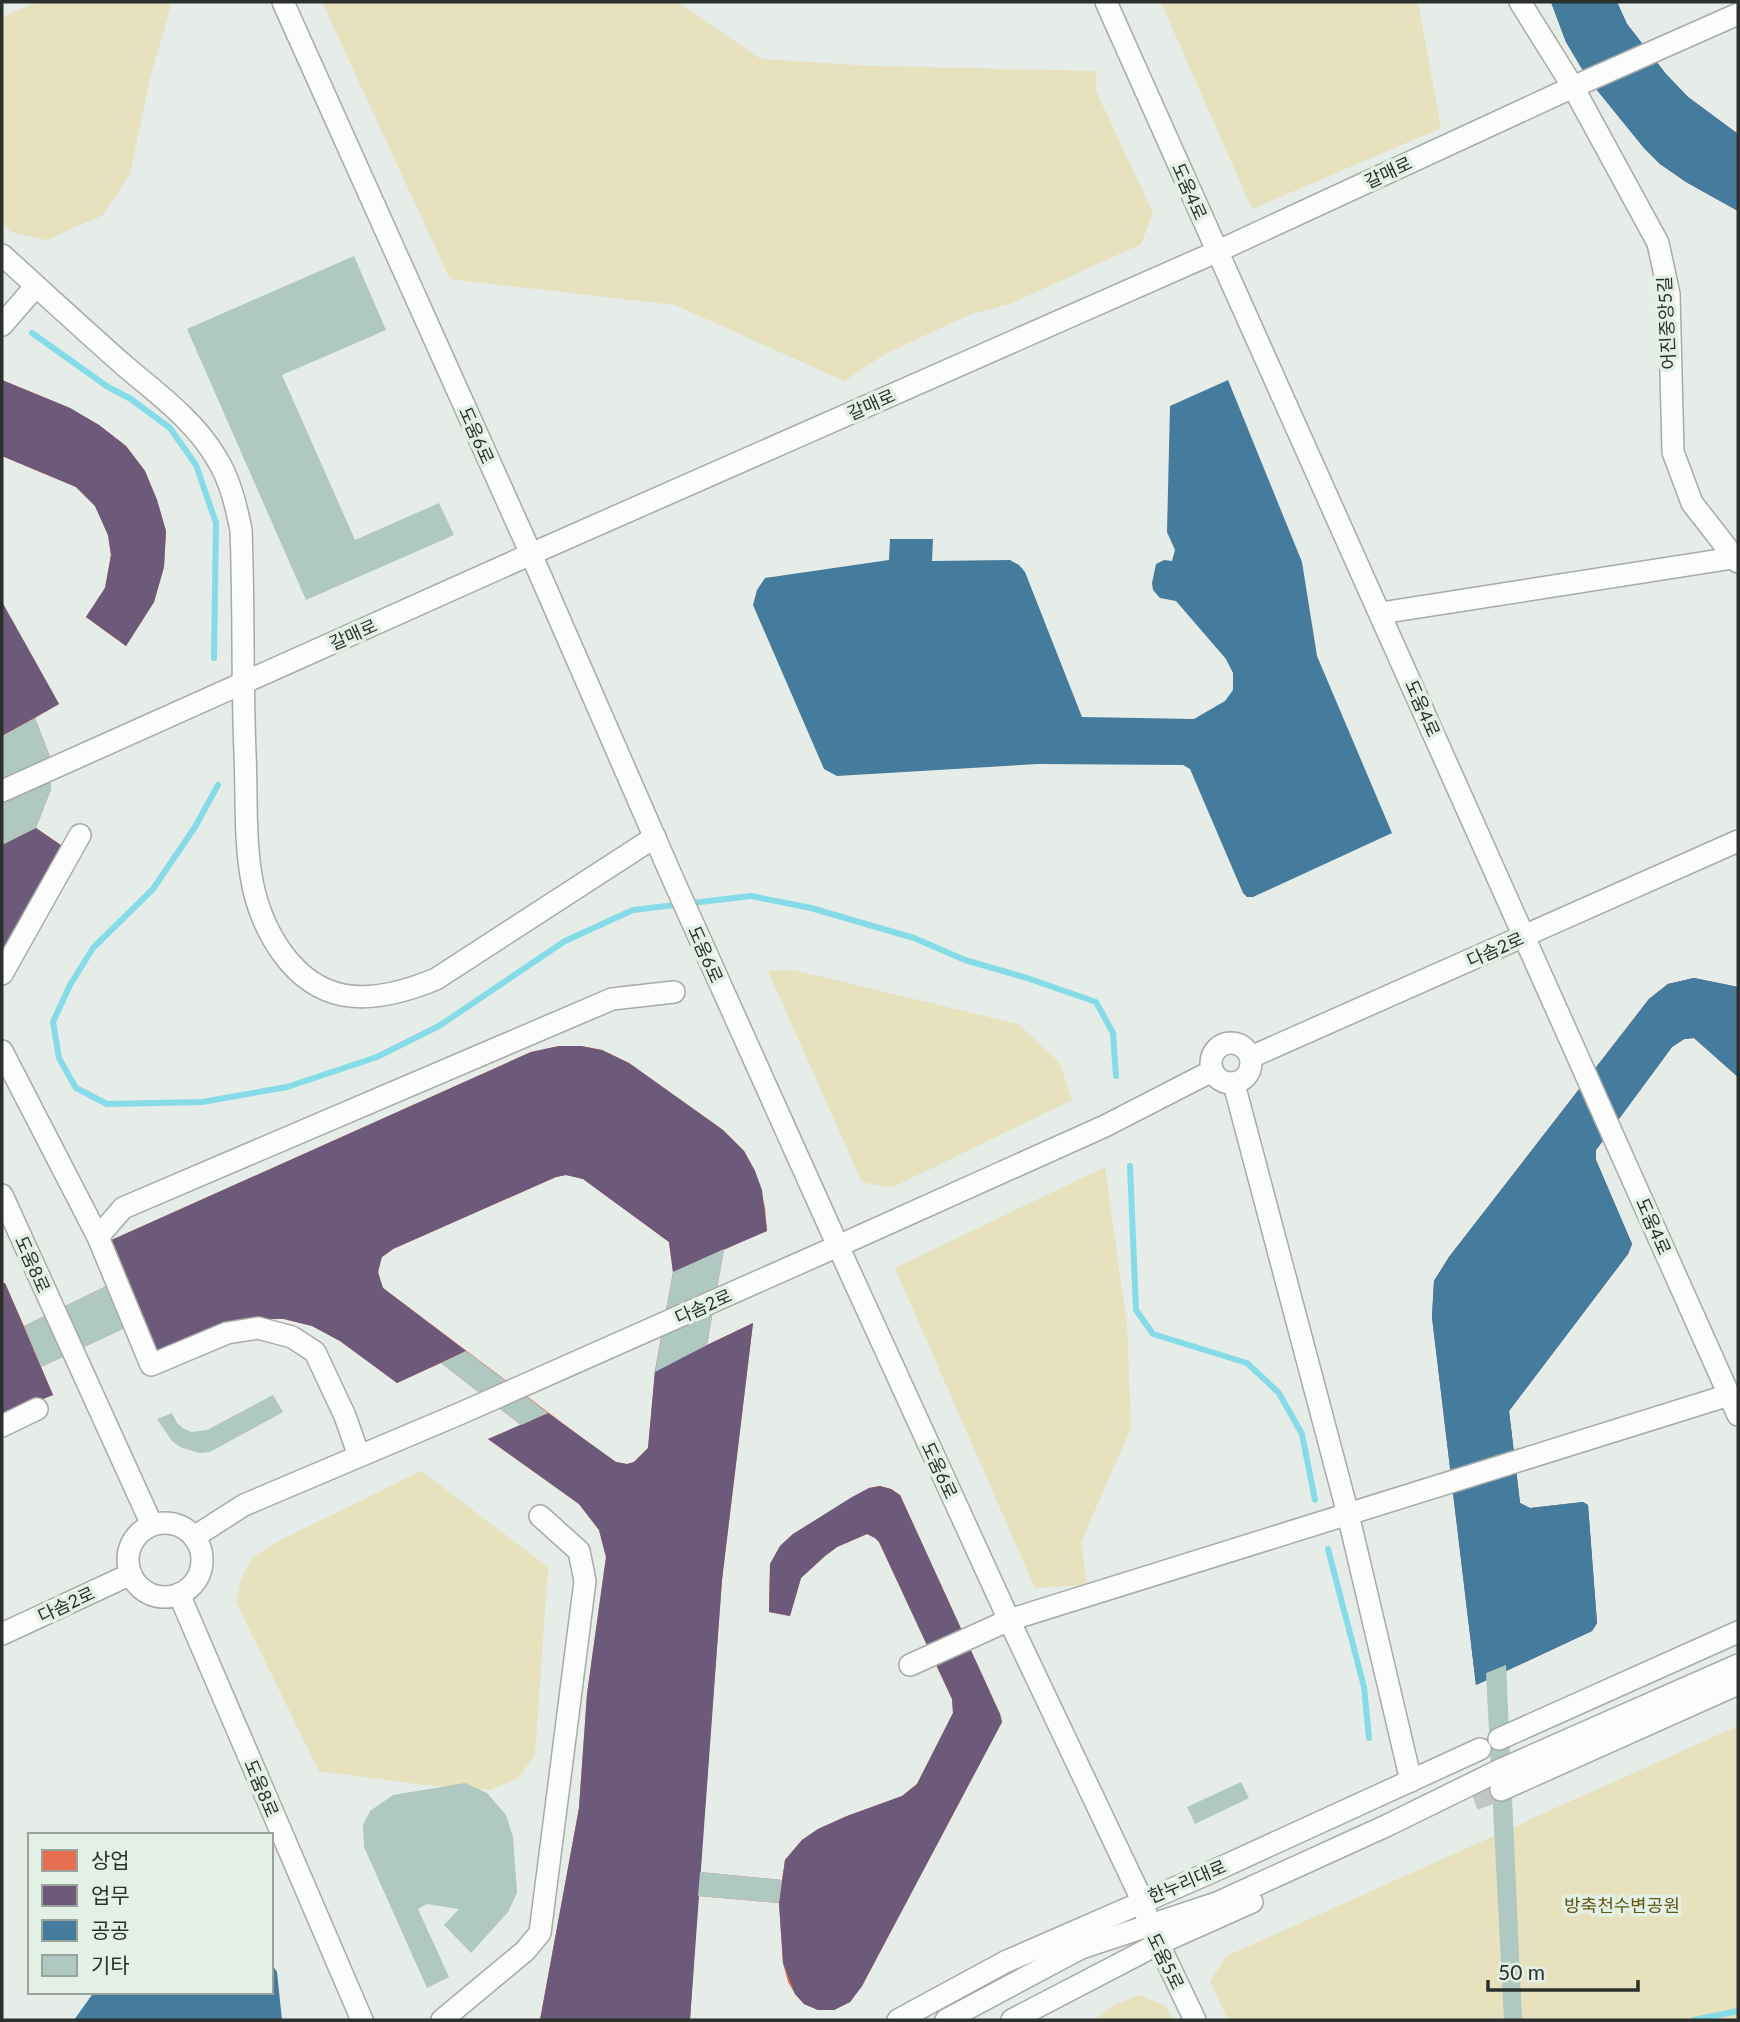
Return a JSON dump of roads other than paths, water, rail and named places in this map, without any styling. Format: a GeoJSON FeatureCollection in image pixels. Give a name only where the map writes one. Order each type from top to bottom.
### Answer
{"type":"FeatureCollection","features":[{"type":"Feature","properties":{"kind":"street","name":"도움6로"},"geometry":{"type":"LineString","coordinates":[[283,2],[838,1246],[1009,1620],[1142,1900]]}},
{"type":"Feature","properties":{"kind":"street","name":"도움4로"},"geometry":{"type":"LineString","coordinates":[[1106,2],[1738,1415]]}},
{"type":"Feature","properties":{"kind":"street","name":"어진중앙5길"},"geometry":{"type":"LineString","coordinates":[[1520,2],[1573,87],[1658,243],[1669,294],[1673,452],[1692,503],[1736,560]]}},
{"type":"Feature","properties":{"kind":"street","name":"갈매로"},"geometry":{"type":"LineString","coordinates":[[2,791],[1216,252],[1738,14]]}},
{"type":"Feature","properties":{"kind":"street"},"geometry":{"type":"LineString","coordinates":[[2,255],[177,411],[205,441],[217,459],[236,505],[240,530],[242,684],[249,855],[253,885],[260,911],[280,952],[298,971],[316,984],[341,995],[363,997],[414,989],[436,979],[655,837]]}},
{"type":"Feature","properties":{"kind":"street"},"geometry":{"type":"LineString","coordinates":[[2,325],[36,286]]}},
{"type":"Feature","properties":{"kind":"street"},"geometry":{"type":"LineString","coordinates":[[1381,613],[1736,560]]}},
{"type":"Feature","properties":{"kind":"street"},"geometry":{"type":"LineString","coordinates":[[2,974],[80,835]]}},
{"type":"Feature","properties":{"kind":"street","name":"다솜2로"},"geometry":{"type":"LineString","coordinates":[[1251,1057],[1738,841]]}},
{"type":"Feature","properties":{"kind":"street"},"geometry":{"type":"LineString","coordinates":[[98,1237],[123,1208],[294,1134],[612,999],[674,992]]}},
{"type":"Feature","properties":{"kind":"street"},"geometry":{"type":"LineString","coordinates":[[1230,1042],[1242,1046],[1251,1057],[1247,1077],[1234,1084],[1221,1081],[1212,1072],[1211,1058],[1223,1044],[1230,1042]]}},
{"type":"Feature","properties":{"kind":"street"},"geometry":{"type":"LineString","coordinates":[[2,1051],[98,1237],[152,1365],[227,1333],[258,1328],[292,1337],[315,1352],[345,1416],[359,1456]]}},
{"type":"Feature","properties":{"kind":"street","name":"다솜2로"},"geometry":{"type":"LineString","coordinates":[[194,1537],[244,1504],[459,1414],[838,1246],[1105,1126],[1212,1072]]}},
{"type":"Feature","properties":{"kind":"street"},"geometry":{"type":"LineString","coordinates":[[1234,1084],[1348,1514],[1411,1781]]}},
{"type":"Feature","properties":{"kind":"street","name":"도움8로"},"geometry":{"type":"LineString","coordinates":[[2,1195],[152,1525]]}},
{"type":"Feature","properties":{"kind":"street"},"geometry":{"type":"LineString","coordinates":[[910,1665],[1009,1620],[1729,1395]]}},
{"type":"Feature","properties":{"kind":"street"},"geometry":{"type":"LineString","coordinates":[[2,1426],[37,1409]]}},
{"type":"Feature","properties":{"kind":"street"},"geometry":{"type":"LineString","coordinates":[[442,2020],[525,1951],[540,1933],[585,1581],[579,1551],[540,1516]]}},
{"type":"Feature","properties":{"kind":"street"},"geometry":{"type":"LineString","coordinates":[[170,1523],[187,1530],[194,1537],[200,1546],[201,1569],[197,1580],[189,1588],[168,1597],[146,1591],[137,1584],[131,1574],[130,1551],[134,1540],[142,1531],[152,1525],[170,1523]]}},
{"type":"Feature","properties":{"kind":"street","name":"다솜2로"},"geometry":{"type":"LineString","coordinates":[[2,1634],[131,1574]]}},
{"type":"Feature","properties":{"kind":"street","name":"도움8로"},"geometry":{"type":"LineString","coordinates":[[179,1594],[362,2020]]}},
{"type":"Feature","properties":{"kind":"street"},"geometry":{"type":"LineString","coordinates":[[1499,1739],[1738,1632]]}},
{"type":"Feature","properties":{"kind":"street"},"geometry":{"type":"LineString","coordinates":[[946,2020],[1080,1948],[1217,1903],[1388,1825],[1502,1769],[1738,1665]]}},
{"type":"Feature","properties":{"kind":"street"},"geometry":{"type":"LineString","coordinates":[[1500,1790],[1738,1684]]}},
{"type":"Feature","properties":{"kind":"street","name":"한누리대로"},"geometry":{"type":"LineString","coordinates":[[898,2020],[1005,1962],[1480,1749]]}},
{"type":"Feature","properties":{"kind":"street"},"geometry":{"type":"LineString","coordinates":[[1012,2020],[1158,1944],[1474,1800]]}},
{"type":"Feature","properties":{"kind":"street","name":"도움5로"},"geometry":{"type":"LineString","coordinates":[[1142,1900],[1149,1924],[1195,2020]]}},
{"type":"Feature","properties":{"kind":"waterway"},"geometry":{"type":"LineString","coordinates":[[32,333],[170,428],[196,465],[216,523],[214,658]]}},
{"type":"Feature","properties":{"kind":"waterway"},"geometry":{"type":"LineString","coordinates":[[218,785],[195,827],[153,889],[93,948],[70,985],[53,1022],[59,1058],[76,1088],[107,1104],[202,1102],[287,1087],[377,1057],[439,1026],[565,941],[633,910],[751,896],[811,908],[914,938],[965,960],[1096,1002],[1113,1033],[1116,1076]]}},
{"type":"Feature","properties":{"kind":"waterway"},"geometry":{"type":"LineString","coordinates":[[1130,1166],[1136,1310],[1153,1334],[1247,1363],[1279,1393],[1302,1434],[1315,1500]]}},
{"type":"Feature","properties":{"kind":"waterway"},"geometry":{"type":"LineString","coordinates":[[1328,1549],[1364,1687],[1369,1738]]}},
{"type":"Feature","properties":{"kind":"waterway"},"geometry":{"type":"LineString","coordinates":[[1694,2020],[1738,2011]]}},
{"type":"Feature","properties":{"kind":"tunnel"},"geometry":{"type":"LineString","coordinates":[[1474,1800],[1501,1790]]}},
{"type":"Feature","properties":{"kind":"park label","name":"방축천수변공원"},"geometry":{"type":"Point","coordinates":[1622,1905]}}]}
